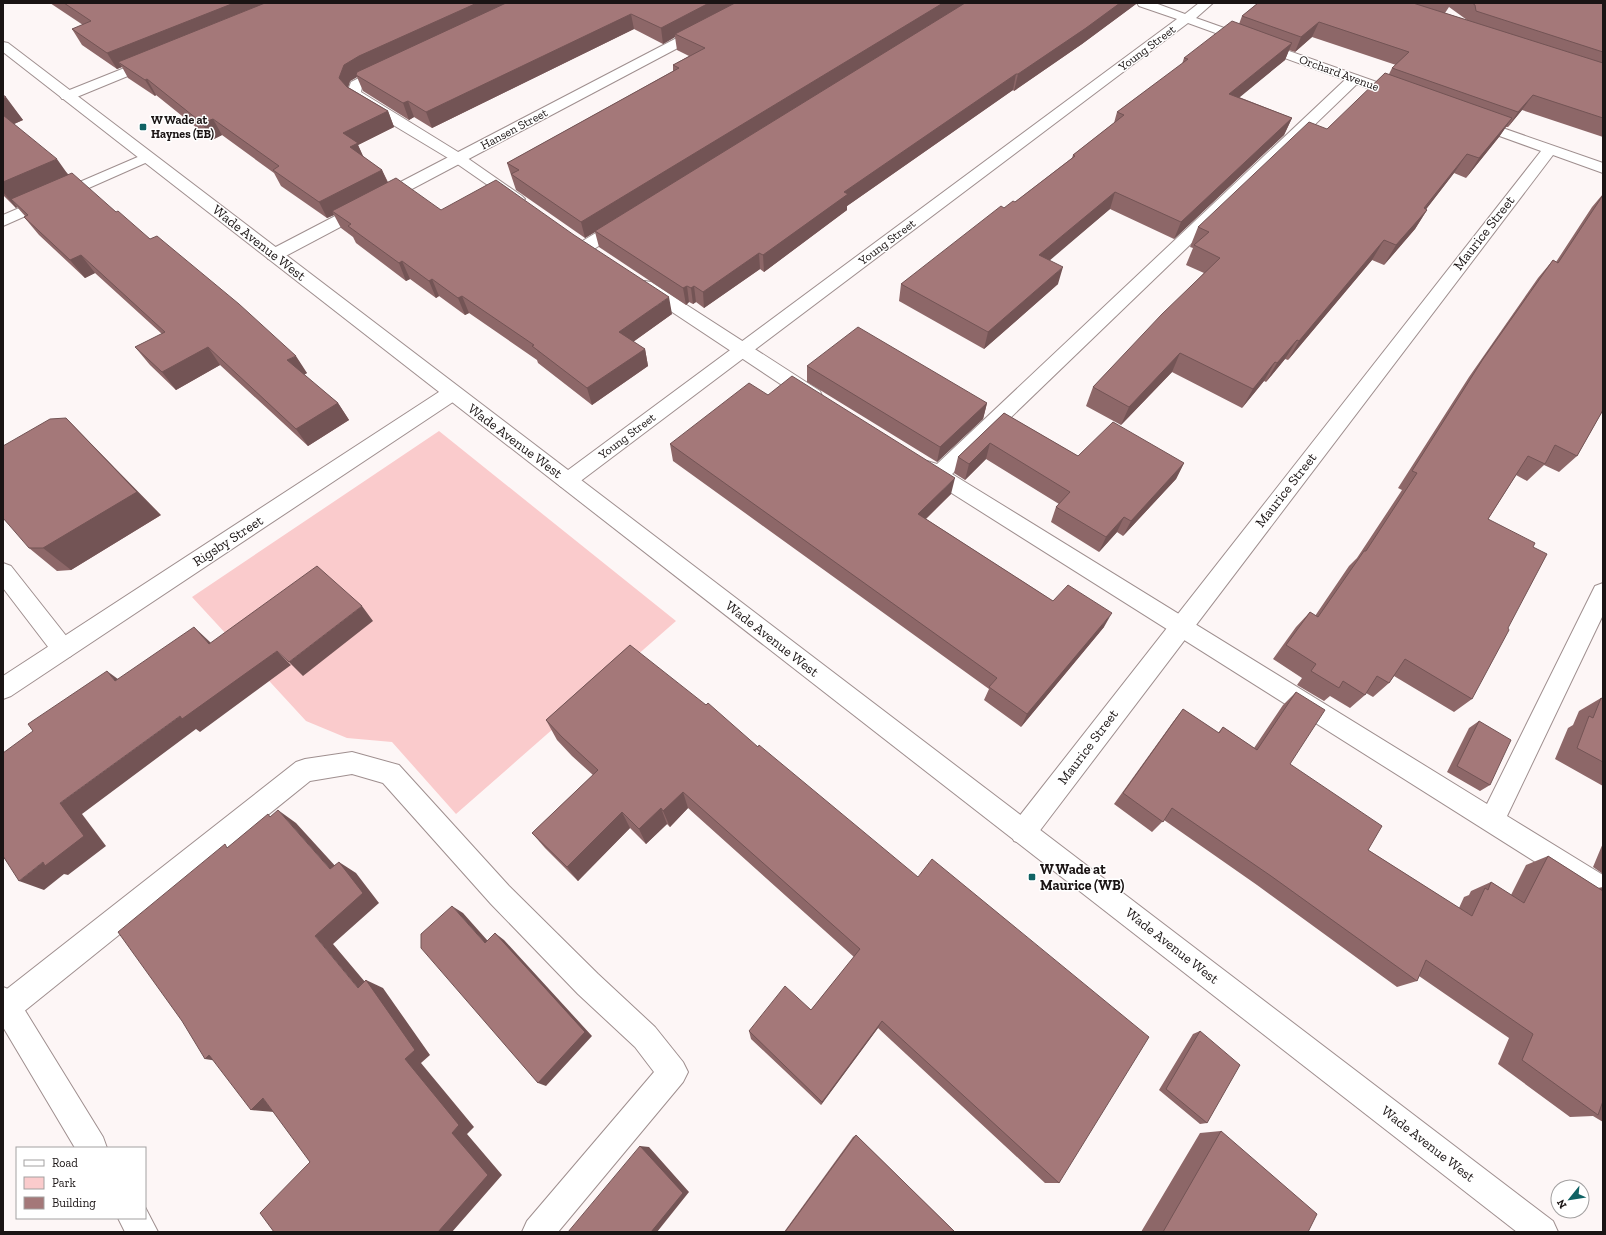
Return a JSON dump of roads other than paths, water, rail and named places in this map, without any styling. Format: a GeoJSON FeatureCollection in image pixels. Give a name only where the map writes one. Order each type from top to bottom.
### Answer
{"type":"FeatureCollection","features":[{"type":"Feature","properties":{"kind":"street","name":"Hansen Street"},"geometry":{"type":"LineString","coordinates":[[274,255],[753,3]]}},
{"type":"Feature","properties":{"kind":"street","name":"Orchard Avenue"},"geometry":{"type":"LineString","coordinates":[[1143,3],[1414,100]]}},
{"type":"Feature","properties":{"kind":"street","name":"Young Street"},"geometry":{"type":"LineString","coordinates":[[567,481],[1207,3]]}},
{"type":"Feature","properties":{"kind":"street","name":"Wade Avenue West"},"geometry":{"type":"LineString","coordinates":[[3,46],[1542,1232]]}},
{"type":"Feature","properties":{"kind":"street"},"geometry":{"type":"LineString","coordinates":[[67,96],[164,56]]}},
{"type":"Feature","properties":{"kind":"street"},"geometry":{"type":"LineString","coordinates":[[400,62],[356,85],[354,93],[360,99],[458,158],[528,207]]}},
{"type":"Feature","properties":{"kind":"street"},"geometry":{"type":"LineString","coordinates":[[938,475],[1354,79]]}},
{"type":"Feature","properties":{"kind":"street"},"geometry":{"type":"LineString","coordinates":[[1459,116],[1603,168]]}},
{"type":"Feature","properties":{"kind":"street","name":"Maurice Street"},"geometry":{"type":"LineString","coordinates":[[1023,832],[1550,149]]}},
{"type":"Feature","properties":{"kind":"street"},"geometry":{"type":"LineString","coordinates":[[3,221],[147,157]]}},
{"type":"Feature","properties":{"kind":"street"},"geometry":{"type":"LineString","coordinates":[[585,246],[633,217]]}},
{"type":"Feature","properties":{"kind":"street"},"geometry":{"type":"LineString","coordinates":[[631,277],[741,351],[833,408]]}},
{"type":"Feature","properties":{"kind":"street","name":"Rigsby Street"},"geometry":{"type":"LineString","coordinates":[[3,689],[452,393]]}},
{"type":"Feature","properties":{"kind":"street"},"geometry":{"type":"LineString","coordinates":[[912,458],[1603,890]]}},
{"type":"Feature","properties":{"kind":"street"},"geometry":{"type":"LineString","coordinates":[[3,572],[63,649]]}},
{"type":"Feature","properties":{"kind":"street"},"geometry":{"type":"LineString","coordinates":[[1492,821],[1603,592]]}},
{"type":"Feature","properties":{"kind":"street"},"geometry":{"type":"LineString","coordinates":[[91,1147],[5,1004],[305,770],[352,763],[390,773],[500,895],[588,984],[644,1037],[673,1072],[538,1232]]}},
{"type":"Feature","properties":{"kind":"street"},"geometry":{"type":"LineString","coordinates":[[135,1219],[142,1232]]}},
{"type":"Feature","properties":{"kind":"place","name":"W Wade at Haynes (EB)"},"geometry":{"type":"Point","coordinates":[143,127]}},
{"type":"Feature","properties":{"kind":"place","name":"W Wade at Maurice (WB)"},"geometry":{"type":"Point","coordinates":[1032,877]}}]}
